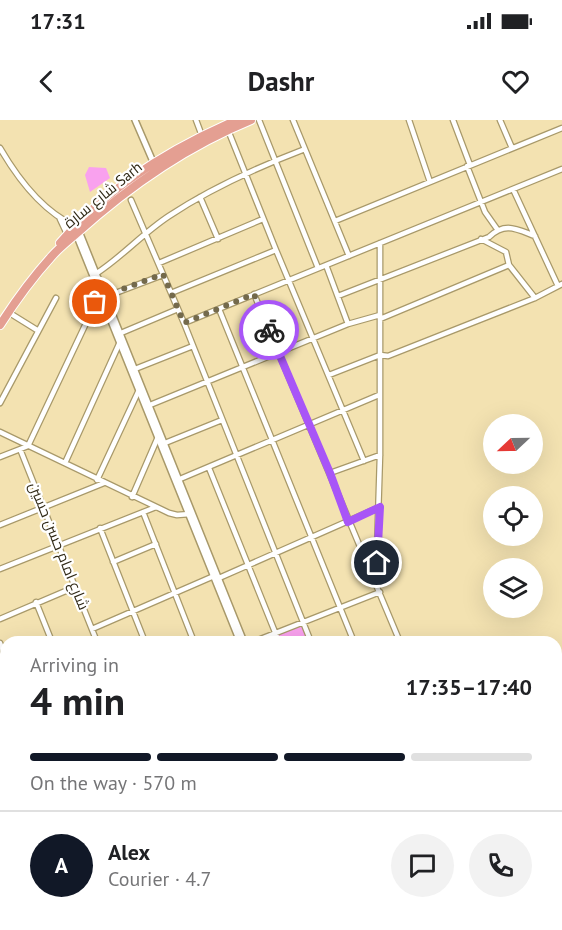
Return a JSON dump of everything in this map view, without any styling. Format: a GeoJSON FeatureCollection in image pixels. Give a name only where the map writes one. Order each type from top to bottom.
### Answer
{"type":"FeatureCollection","features":[{"type":"Feature","properties":{"kind":"highway","name":"شارع سارة Sarh"},"geometry":{"type":"LineString","coordinates":[[0,323],[29,280],[74,231],[120,187],[202,136],[237,120]]}},
{"type":"Feature","properties":{"kind":"highway","name":"شارع سارة Sarh"},"geometry":{"type":"LineString","coordinates":[[0,323],[31,280],[74,231],[145,177],[186,152],[251,120]]}},
{"type":"Feature","properties":{"kind":"street"},"geometry":{"type":"LineString","coordinates":[[135,120],[154,164]]}},
{"type":"Feature","properties":{"kind":"street"},"geometry":{"type":"LineString","coordinates":[[196,120],[202,136]]}},
{"type":"Feature","properties":{"kind":"street"},"geometry":{"type":"LineString","coordinates":[[258,120],[318,268]]}},
{"type":"Feature","properties":{"kind":"street"},"geometry":{"type":"LineString","coordinates":[[293,120],[349,256]]}},
{"type":"Feature","properties":{"kind":"street"},"geometry":{"type":"LineString","coordinates":[[409,120],[430,182]]}},
{"type":"Feature","properties":{"kind":"street"},"geometry":{"type":"LineString","coordinates":[[453,120],[481,202],[496,229]]}},
{"type":"Feature","properties":{"kind":"street"},"geometry":{"type":"LineString","coordinates":[[500,120],[512,148]]}},
{"type":"Feature","properties":{"kind":"street"},"geometry":{"type":"LineString","coordinates":[[335,221],[562,129]]}},
{"type":"Feature","properties":{"kind":"street"},"geometry":{"type":"LineString","coordinates":[[228,130],[364,461]]}},
{"type":"Feature","properties":{"kind":"street"},"geometry":{"type":"LineString","coordinates":[[0,148],[32,194],[74,231],[96,273],[139,390],[191,513],[238,636]]}},
{"type":"Feature","properties":{"kind":"street"},"geometry":{"type":"LineString","coordinates":[[96,273],[118,258],[168,216],[200,197],[245,174],[305,149]]}},
{"type":"Feature","properties":{"kind":"street"},"geometry":{"type":"LineString","coordinates":[[184,323],[562,169]]}},
{"type":"Feature","properties":{"kind":"street"},"geometry":{"type":"LineString","coordinates":[[329,375],[380,355],[388,356],[536,298],[560,285],[513,189]]}},
{"type":"Feature","properties":{"kind":"street"},"geometry":{"type":"LineString","coordinates":[[200,197],[218,239]]}},
{"type":"Feature","properties":{"kind":"street"},"geometry":{"type":"LineString","coordinates":[[130,200],[184,323],[309,636]]}},
{"type":"Feature","properties":{"kind":"street"},"geometry":{"type":"LineString","coordinates":[[60,219],[74,231],[121,333],[180,479],[191,513]]}},
{"type":"Feature","properties":{"kind":"street"},"geometry":{"type":"LineString","coordinates":[[159,263],[264,219]]}},
{"type":"Feature","properties":{"kind":"street"},"geometry":{"type":"LineString","coordinates":[[338,296],[489,237],[496,229],[508,227],[535,236]]}},
{"type":"Feature","properties":{"kind":"street"},"geometry":{"type":"LineString","coordinates":[[481,239],[506,252],[509,265],[536,298]]}},
{"type":"Feature","properties":{"kind":"street"},"geometry":{"type":"LineString","coordinates":[[376,584],[380,507],[380,243]]}},
{"type":"Feature","properties":{"kind":"street"},"geometry":{"type":"LineString","coordinates":[[171,293],[276,250]]}},
{"type":"Feature","properties":{"kind":"street"},"geometry":{"type":"LineString","coordinates":[[326,265],[348,324]]}},
{"type":"Feature","properties":{"kind":"street"},"geometry":{"type":"LineString","coordinates":[[150,405],[243,369],[278,352],[348,324],[380,317],[509,265]]}},
{"type":"Feature","properties":{"kind":"street"},"geometry":{"type":"LineString","coordinates":[[0,457],[28,446],[95,302],[104,296],[163,274]]}},
{"type":"Feature","properties":{"kind":"street"},"geometry":{"type":"LineString","coordinates":[[254,294],[398,636]]}},
{"type":"Feature","properties":{"kind":"street"},"geometry":{"type":"LineString","coordinates":[[0,403],[56,298]]}},
{"type":"Feature","properties":{"kind":"street"},"geometry":{"type":"LineString","coordinates":[[121,333],[178,309]]}},
{"type":"Feature","properties":{"kind":"street"},"geometry":{"type":"LineString","coordinates":[[219,309],[352,636]]}},
{"type":"Feature","properties":{"kind":"street"},"geometry":{"type":"LineString","coordinates":[[8,312],[37,330]]}},
{"type":"Feature","properties":{"kind":"street"},"geometry":{"type":"LineString","coordinates":[[65,463],[120,341]]}},
{"type":"Feature","properties":{"kind":"street"},"geometry":{"type":"LineString","coordinates":[[135,369],[193,346]]}},
{"type":"Feature","properties":{"kind":"street"},"geometry":{"type":"LineString","coordinates":[[97,480],[139,390]]}},
{"type":"Feature","properties":{"kind":"street"},"geometry":{"type":"LineString","coordinates":[[180,479],[379,395]]}},
{"type":"Feature","properties":{"kind":"street"},"geometry":{"type":"LineString","coordinates":[[165,443],[222,420]]}},
{"type":"Feature","properties":{"kind":"street"},"geometry":{"type":"LineString","coordinates":[[0,432],[132,497],[177,515],[191,513]]}},
{"type":"Feature","properties":{"kind":"street"},"geometry":{"type":"LineString","coordinates":[[132,497],[158,437]]}},
{"type":"Feature","properties":{"kind":"street","name":"شارع امام حسن حسين"},"geometry":{"type":"LineString","coordinates":[[20,449],[95,636]]}},
{"type":"Feature","properties":{"kind":"street"},"geometry":{"type":"LineString","coordinates":[[330,473],[380,455]]}},
{"type":"Feature","properties":{"kind":"street"},"geometry":{"type":"LineString","coordinates":[[208,468],[276,636]]}},
{"type":"Feature","properties":{"kind":"street"},"geometry":{"type":"LineString","coordinates":[[0,525],[104,483]]}},
{"type":"Feature","properties":{"kind":"street"},"geometry":{"type":"LineString","coordinates":[[0,569],[156,507]]}},
{"type":"Feature","properties":{"kind":"street"},"geometry":{"type":"LineString","coordinates":[[92,628],[248,566],[380,507]]}},
{"type":"Feature","properties":{"kind":"street"},"geometry":{"type":"LineString","coordinates":[[143,512],[192,636]]}},
{"type":"Feature","properties":{"kind":"street"},"geometry":{"type":"LineString","coordinates":[[100,528],[143,636]]}},
{"type":"Feature","properties":{"kind":"street"},"geometry":{"type":"LineString","coordinates":[[113,562],[156,544]]}},
{"type":"Feature","properties":{"kind":"street"},"geometry":{"type":"LineString","coordinates":[[216,577],[241,636]]}},
{"type":"Feature","properties":{"kind":"street"},"geometry":{"type":"LineString","coordinates":[[0,619],[75,587]]}},
{"type":"Feature","properties":{"kind":"street"},"geometry":{"type":"LineString","coordinates":[[268,636],[380,592]]}},
{"type":"Feature","properties":{"kind":"street"},"geometry":{"type":"LineString","coordinates":[[36,602],[50,636]]}},
{"type":"Feature","properties":{"kind":"shaded area"},"geometry":{"type":"Polygon","coordinates":[[[89,167],[106,168],[110,178],[90,192],[85,175],[89,167]]]}},
{"type":"Feature","properties":{"kind":"shaded area"},"geometry":{"type":"Polygon","coordinates":[[[303,622],[309,636],[268,636],[303,622]]]}},
{"type":"Feature","properties":{"kind":"way so far"},"geometry":{"type":"LineString","coordinates":[[95,302],[98,298],[163,274],[184,323],[254,294],[269,330]]}},
{"type":"Feature","properties":{"kind":"route"},"geometry":{"type":"LineString","coordinates":[[269,330],[330,473],[348,522],[380,507],[377,563]]}}]}
